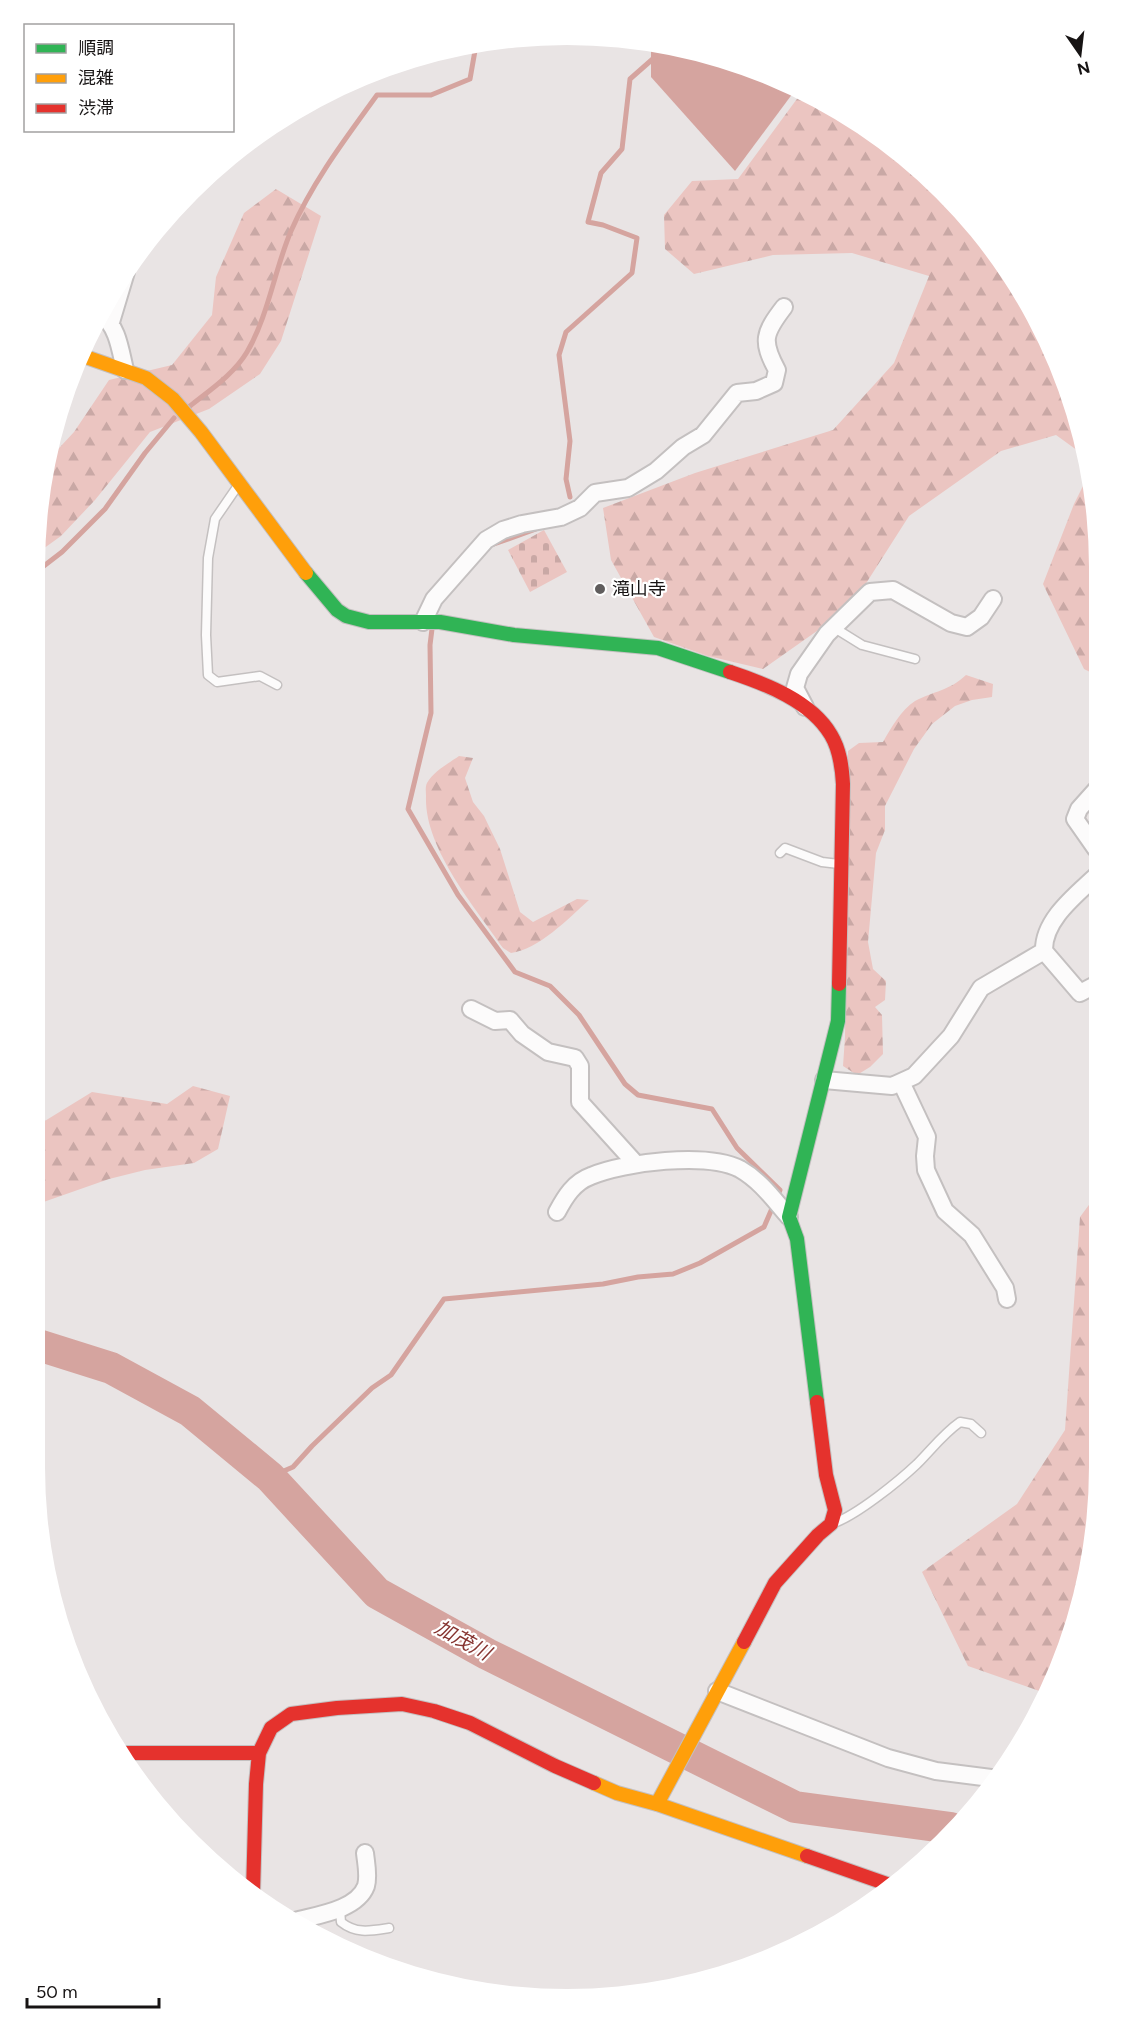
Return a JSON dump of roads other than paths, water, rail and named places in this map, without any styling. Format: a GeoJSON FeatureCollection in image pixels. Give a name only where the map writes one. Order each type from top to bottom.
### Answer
{"type":"FeatureCollection","features":[{"type":"Feature","properties":{"kind":"street"},"geometry":{"type":"LineString","coordinates":[[430,622],[434,599],[486,540],[503,530],[522,524],[561,517],[580,508],[595,493],[628,488],[656,471],[682,447],[703,435],[737,393],[756,391],[774,383],[777,370],[767,351],[768,329],[784,307]]}},
{"type":"Feature","properties":{"kind":"street"},"geometry":{"type":"LineString","coordinates":[[107,320],[117,338],[125,370]]}},
{"type":"Feature","properties":{"kind":"street"},"geometry":{"type":"LineString","coordinates":[[89,358],[146,378],[173,399],[201,432],[308,576],[337,610],[346,616],[369,622],[430,622],[514,635],[658,648],[746,677],[777,691],[810,710],[831,735],[841,761],[843,784],[838,1021],[789,1218]]}},
{"type":"Feature","properties":{"kind":"street"},"geometry":{"type":"LineString","coordinates":[[805,708],[795,688],[799,674],[833,627],[870,592],[893,590],[951,623],[967,627],[981,617],[993,599]]}},
{"type":"Feature","properties":{"kind":"street"},"geometry":{"type":"LineString","coordinates":[[1089,798],[1079,809],[1075,819],[1089,839]]}},
{"type":"Feature","properties":{"kind":"street"},"geometry":{"type":"LineString","coordinates":[[1089,883],[1057,915],[1044,943],[1044,951],[1080,993],[1089,988]]}},
{"type":"Feature","properties":{"kind":"street"},"geometry":{"type":"LineString","coordinates":[[824,1080],[892,1086],[914,1076],[951,1036],[981,988],[1044,951]]}},
{"type":"Feature","properties":{"kind":"street"},"geometry":{"type":"LineString","coordinates":[[471,1009],[495,1021],[510,1020],[522,1034],[548,1052],[575,1058],[580,1066],[580,1102],[636,1164]]}},
{"type":"Feature","properties":{"kind":"street"},"geometry":{"type":"LineString","coordinates":[[901,1082],[927,1137],[926,1170],[945,1211],[972,1235],[1005,1288],[1007,1299]]}},
{"type":"Feature","properties":{"kind":"street"},"geometry":{"type":"LineString","coordinates":[[557,1212],[568,1192],[589,1176],[636,1164],[681,1160],[727,1164],[762,1184],[789,1218],[797,1239],[826,1475],[835,1510],[831,1524],[818,1535],[776,1583],[657,1804]]}},
{"type":"Feature","properties":{"kind":"street"},"geometry":{"type":"LineString","coordinates":[[717,1691],[888,1758],[936,1771],[986,1777]]}},
{"type":"Feature","properties":{"kind":"street"},"geometry":{"type":"LineString","coordinates":[[253,1884],[259,1753],[271,1728],[291,1714],[337,1708],[402,1704],[434,1711],[470,1723],[555,1766],[617,1793],[657,1804],[883,1883]]}},
{"type":"Feature","properties":{"kind":"street"},"geometry":{"type":"LineString","coordinates":[[131,1753],[259,1753]]}},
{"type":"Feature","properties":{"kind":"street"},"geometry":{"type":"LineString","coordinates":[[305,1918],[339,1910],[357,1898],[366,1887],[365,1853]]}},
{"type":"Feature","properties":{"kind":"lane"},"geometry":{"type":"LineString","coordinates":[[239,484],[215,519],[208,558],[206,635],[208,675],[217,682],[260,676],[277,685]]}},
{"type":"Feature","properties":{"kind":"lane"},"geometry":{"type":"LineString","coordinates":[[833,627],[862,645],[915,659]]}},
{"type":"Feature","properties":{"kind":"lane"},"geometry":{"type":"LineString","coordinates":[[780,853],[785,848],[822,862],[842,865]]}},
{"type":"Feature","properties":{"kind":"lane"},"geometry":{"type":"LineString","coordinates":[[831,1524],[849,1518],[916,1464],[944,1434],[960,1422],[971,1424],[981,1432]]}},
{"type":"Feature","properties":{"kind":"lane"},"geometry":{"type":"LineString","coordinates":[[339,1910],[341,1922],[349,1928],[361,1931],[389,1928]]}},
{"type":"Feature","properties":{"kind":"waterway"},"geometry":{"type":"LineString","coordinates":[[190,406],[229,375],[247,352],[266,308],[285,245],[309,195],[377,95],[431,95],[470,79],[475,53]]}},
{"type":"Feature","properties":{"kind":"waterway"},"geometry":{"type":"LineString","coordinates":[[570,497],[566,479],[570,441],[559,355],[566,332],[632,273],[637,238],[603,225],[588,222],[601,173],[622,149],[630,79],[655,57]]}},
{"type":"Feature","properties":{"kind":"waterway"},"geometry":{"type":"LineString","coordinates":[[45,565],[62,552],[105,509],[145,453],[174,418]]}},
{"type":"Feature","properties":{"kind":"waterway"},"geometry":{"type":"LineString","coordinates":[[494,544],[536,529]]}},
{"type":"Feature","properties":{"kind":"waterway"},"geometry":{"type":"LineString","coordinates":[[270,1477],[293,1467],[372,1388],[391,1375],[444,1299],[603,1284],[638,1277],[673,1274],[700,1263],[764,1227],[780,1190],[737,1148],[712,1109],[638,1095],[625,1084],[579,1015],[550,986],[515,972],[458,895],[408,809],[431,713],[430,645],[432,629]]}},
{"type":"Feature","properties":{"kind":"waterway","name":"加茂川"},"geometry":{"type":"LineString","coordinates":[[45,1347],[111,1368],[190,1411],[270,1477],[377,1593],[487,1654],[795,1807],[944,1827]]}},
{"type":"Feature","properties":{"kind":"place","name":"滝山寺"},"geometry":{"type":"Point","coordinates":[600,589]}}]}
